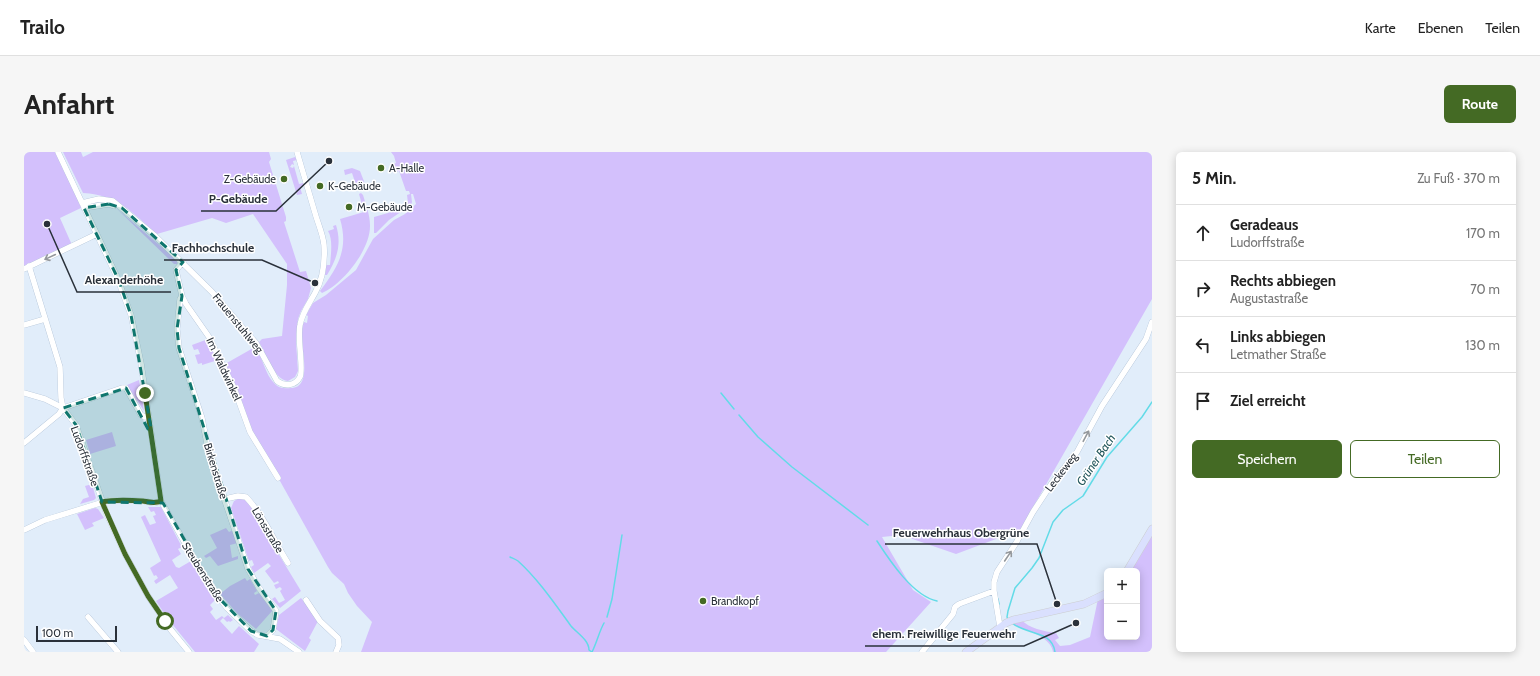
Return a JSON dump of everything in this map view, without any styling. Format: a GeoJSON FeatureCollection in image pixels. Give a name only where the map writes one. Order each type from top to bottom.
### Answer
{"type":"FeatureCollection","features":[{"type":"Feature","properties":{"kind":"main road"},"geometry":{"type":"LineString","coordinates":[[1129,568],[1152,529]]}},
{"type":"Feature","properties":{"kind":"main road"},"geometry":{"type":"LineString","coordinates":[[966,652],[1006,624],[1078,606],[1104,595]]}},
{"type":"Feature","properties":{"kind":"street"},"geometry":{"type":"LineString","coordinates":[[24,530],[45,520],[102,502],[112,500],[144,501],[154,503],[161,501],[141,363],[131,315],[119,281],[58,152]]}},
{"type":"Feature","properties":{"kind":"street","name":"Frauenstuhlweg"},"geometry":{"type":"LineString","coordinates":[[83,205],[98,199],[113,201],[154,235],[212,292],[256,343],[277,381],[286,385],[292,384],[297,381],[301,374],[299,326],[305,310],[319,285],[324,251],[322,233],[315,215],[297,152]]}},
{"type":"Feature","properties":{"kind":"street"},"geometry":{"type":"LineString","coordinates":[[63,408],[61,398],[60,367],[45,319],[26,268],[97,234]]}},
{"type":"Feature","properties":{"kind":"street","name":"Im Waldwinkel"},"geometry":{"type":"LineString","coordinates":[[183,262],[176,270],[182,296],[209,337],[234,388],[250,432],[278,478]]}},
{"type":"Feature","properties":{"kind":"street","name":"Birkenstraße"},"geometry":{"type":"LineString","coordinates":[[182,296],[180,299],[177,329],[179,348],[202,418],[206,444],[248,569],[258,588],[276,611],[273,630],[267,636]]}},
{"type":"Feature","properties":{"kind":"street"},"geometry":{"type":"LineString","coordinates":[[24,325],[45,319]]}},
{"type":"Feature","properties":{"kind":"street","name":"Leckeweg"},"geometry":{"type":"LineString","coordinates":[[1006,624],[994,591],[994,582],[997,572],[1052,483],[1077,452],[1102,406],[1146,339],[1152,322]]}},
{"type":"Feature","properties":{"kind":"street"},"geometry":{"type":"LineString","coordinates":[[24,443],[59,414],[63,408],[122,388],[126,388],[141,415],[149,417]]}},
{"type":"Feature","properties":{"kind":"street"},"geometry":{"type":"LineString","coordinates":[[24,393],[45,398],[63,408]]}},
{"type":"Feature","properties":{"kind":"street","name":"Ludorffstraße"},"geometry":{"type":"LineString","coordinates":[[63,408],[76,425],[102,502],[125,554],[148,596],[173,633],[189,652]]}},
{"type":"Feature","properties":{"kind":"street","name":"Lönsstraße"},"geometry":{"type":"LineString","coordinates":[[224,498],[238,496],[246,497],[257,509],[288,563]]}},
{"type":"Feature","properties":{"kind":"street","name":"Steubenstraße"},"geometry":{"type":"LineString","coordinates":[[161,501],[206,580],[217,596],[251,631],[280,639],[299,652]]}},
{"type":"Feature","properties":{"kind":"street"},"geometry":{"type":"LineString","coordinates":[[922,652],[952,614],[955,607],[959,604],[994,591]]}},
{"type":"Feature","properties":{"kind":"street"},"geometry":{"type":"LineString","coordinates":[[306,600],[320,621],[338,638],[339,645],[336,652]]}},
{"type":"Feature","properties":{"kind":"street"},"geometry":{"type":"LineString","coordinates":[[88,617],[118,652]]}},
{"type":"Feature","properties":{"kind":"street"},"geometry":{"type":"LineString","coordinates":[[24,640],[33,652]]}},
{"type":"Feature","properties":{"kind":"highlighted area"},"geometry":{"type":"Polygon","coordinates":[[[109,204],[122,208],[183,262],[176,270],[182,296],[177,329],[179,348],[248,569],[276,611],[273,630],[267,636],[251,631],[217,596],[163,503],[102,502],[76,425],[63,408],[126,388],[148,429],[151,428],[131,315],[119,281],[84,208],[109,204]]]}},
{"type":"Feature","properties":{"kind":"shaded area"},"geometry":{"type":"Polygon","coordinates":[[[24,152],[57,152],[83,207],[60,218],[72,245],[24,267],[24,152]]]}},
{"type":"Feature","properties":{"kind":"shaded area"},"geometry":{"type":"Polygon","coordinates":[[[63,152],[81,152],[83,157],[93,152],[269,152],[271,159],[269,162],[286,217],[286,221],[284,222],[300,272],[306,271],[311,288],[308,299],[298,319],[296,342],[298,371],[295,377],[288,381],[279,376],[271,365],[259,342],[262,339],[282,336],[287,285],[287,264],[253,214],[226,223],[212,218],[157,234],[132,212],[115,201],[95,194],[83,193],[63,152]]]}},
{"type":"Feature","properties":{"kind":"shaded area"},"geometry":{"type":"Polygon","coordinates":[[[391,152],[1152,152],[1152,299],[1020,530],[956,554],[901,535],[882,537],[913,590],[931,602],[886,652],[361,652],[372,622],[357,606],[344,584],[328,567],[251,429],[225,364],[255,347],[268,375],[276,385],[282,388],[291,388],[298,386],[302,381],[304,364],[301,331],[304,322],[307,323],[308,316],[306,315],[313,303],[326,295],[356,270],[373,239],[394,220],[405,214],[416,204],[413,194],[411,194],[411,205],[389,220],[376,233],[374,233],[374,217],[395,211],[394,208],[408,203],[407,195],[410,194],[409,191],[406,191],[399,171],[396,172],[393,164],[396,163],[391,152]]]}},
{"type":"Feature","properties":{"kind":"shaded area"},"geometry":{"type":"Polygon","coordinates":[[[295,157],[297,160],[293,161],[294,165],[292,164],[290,167],[293,168],[294,166],[299,184],[303,183],[303,186],[300,187],[302,194],[297,195],[286,160],[295,157]]]}},
{"type":"Feature","properties":{"kind":"shaded area"},"geometry":{"type":"Polygon","coordinates":[[[352,168],[360,171],[367,189],[364,190],[357,188],[352,173],[345,175],[344,170],[352,168]]]}},
{"type":"Feature","properties":{"kind":"shaded area"},"geometry":{"type":"Polygon","coordinates":[[[361,193],[367,206],[370,221],[369,234],[366,244],[361,255],[347,274],[322,293],[320,291],[337,266],[342,249],[343,240],[340,219],[364,212],[359,194],[361,193]]]}},
{"type":"Feature","properties":{"kind":"shaded area"},"geometry":{"type":"Polygon","coordinates":[[[116,208],[177,260],[177,264],[174,264],[116,208]]]}},
{"type":"Feature","properties":{"kind":"shaded area"},"geometry":{"type":"Polygon","coordinates":[[[336,225],[339,239],[338,251],[331,269],[327,275],[325,275],[326,265],[330,265],[331,256],[331,242],[328,231],[334,229],[333,226],[336,225]]]}},
{"type":"Feature","properties":{"kind":"shaded area"},"geometry":{"type":"Polygon","coordinates":[[[208,339],[218,360],[202,365],[202,363],[198,364],[195,355],[200,354],[198,349],[194,350],[192,345],[208,339]]]}},
{"type":"Feature","properties":{"kind":"shaded area"},"geometry":{"type":"Polygon","coordinates":[[[139,380],[144,411],[127,385],[139,380]]]}},
{"type":"Feature","properties":{"kind":"shaded area"},"geometry":{"type":"Polygon","coordinates":[[[112,432],[116,446],[90,454],[86,440],[112,432]]]}},
{"type":"Feature","properties":{"kind":"shaded area"},"geometry":{"type":"Polygon","coordinates":[[[92,484],[96,498],[80,504],[83,499],[89,497],[85,486],[92,484]]]}},
{"type":"Feature","properties":{"kind":"shaded area"},"geometry":{"type":"Polygon","coordinates":[[[240,498],[246,500],[252,507],[301,591],[280,608],[272,599],[275,597],[279,603],[285,600],[280,591],[282,589],[280,587],[276,589],[274,585],[279,583],[278,581],[274,583],[265,571],[271,566],[268,563],[254,573],[251,567],[254,565],[252,560],[249,561],[231,508],[234,501],[240,498]]]}},
{"type":"Feature","properties":{"kind":"shaded area"},"geometry":{"type":"Polygon","coordinates":[[[148,507],[161,507],[182,547],[178,549],[181,554],[172,560],[176,567],[179,568],[191,561],[215,600],[210,605],[213,609],[210,612],[216,620],[222,616],[224,618],[228,615],[233,620],[227,622],[223,618],[220,621],[232,634],[239,626],[259,644],[254,652],[195,652],[168,619],[156,601],[178,588],[170,575],[156,584],[154,581],[158,578],[156,575],[154,576],[150,568],[161,561],[141,517],[145,515],[150,525],[156,523],[153,516],[156,515],[154,511],[151,512],[148,507]]]}},
{"type":"Feature","properties":{"kind":"shaded area"},"geometry":{"type":"Polygon","coordinates":[[[95,508],[98,509],[104,518],[92,523],[94,526],[85,530],[77,514],[95,508]]]}},
{"type":"Feature","properties":{"kind":"shaded area"},"geometry":{"type":"Polygon","coordinates":[[[226,528],[229,532],[233,530],[238,543],[230,545],[232,558],[238,556],[238,559],[218,566],[210,556],[206,558],[204,556],[217,548],[210,535],[226,528]]]}},
{"type":"Feature","properties":{"kind":"shaded area"},"geometry":{"type":"Polygon","coordinates":[[[1152,531],[1152,652],[1053,652],[1051,646],[1042,637],[1009,623],[1021,619],[1032,627],[1056,633],[1059,638],[1055,640],[1060,646],[1070,645],[1090,637],[1098,599],[1104,596],[1104,640],[1140,640],[1140,568],[1130,568],[1152,531]]]}},
{"type":"Feature","properties":{"kind":"shaded area"},"geometry":{"type":"Polygon","coordinates":[[[245,578],[247,581],[250,579],[257,591],[254,593],[255,595],[259,593],[273,610],[256,629],[237,613],[220,594],[230,586],[245,578]]]}},
{"type":"Feature","properties":{"kind":"shaded area"},"geometry":{"type":"Polygon","coordinates":[[[301,598],[318,621],[309,638],[311,640],[305,651],[276,629],[279,615],[301,598]]]}},
{"type":"Feature","properties":{"kind":"waterway"},"geometry":{"type":"LineString","coordinates":[[721,393],[734,409]]}},
{"type":"Feature","properties":{"kind":"waterway","name":"Grüner Bach"},"geometry":{"type":"LineString","coordinates":[[1008,619],[1008,611],[1015,588],[1039,558],[1053,522],[1063,510],[1083,496],[1107,457],[1142,417],[1152,402]]}},
{"type":"Feature","properties":{"kind":"waterway"},"geometry":{"type":"LineString","coordinates":[[739,415],[758,437],[792,467],[868,525]]}},
{"type":"Feature","properties":{"kind":"waterway"},"geometry":{"type":"LineString","coordinates":[[607,617],[612,599],[622,535]]}},
{"type":"Feature","properties":{"kind":"waterway"},"geometry":{"type":"LineString","coordinates":[[877,541],[903,577],[919,592],[928,598],[937,601]]}},
{"type":"Feature","properties":{"kind":"waterway"},"geometry":{"type":"LineString","coordinates":[[510,557],[518,561],[546,592],[571,626],[585,640],[589,650],[592,652]]}},
{"type":"Feature","properties":{"kind":"waterway"},"geometry":{"type":"LineString","coordinates":[[998,599],[999,604]]}},
{"type":"Feature","properties":{"kind":"waterway"},"geometry":{"type":"LineString","coordinates":[[592,652],[604,623]]}},
{"type":"Feature","properties":{"kind":"waterway","name":"Grüner Bach"},"geometry":{"type":"LineString","coordinates":[[1012,623],[1024,630],[1044,636],[1053,645],[1055,652]]}},
{"type":"Feature","properties":{"kind":"place","name":"P-Gebäude"},"geometry":{"type":"Point","coordinates":[329,161]}},
{"type":"Feature","properties":{"kind":"place","name":"A-Halle"},"geometry":{"type":"Point","coordinates":[381,168]}},
{"type":"Feature","properties":{"kind":"place","name":"Z-Gebäude"},"geometry":{"type":"Point","coordinates":[284,179]}},
{"type":"Feature","properties":{"kind":"place","name":"K-Gebäude"},"geometry":{"type":"Point","coordinates":[320,186]}},
{"type":"Feature","properties":{"kind":"place","name":"M-Gebäude"},"geometry":{"type":"Point","coordinates":[349,207]}},
{"type":"Feature","properties":{"kind":"place","name":"Alexanderhöhe"},"geometry":{"type":"Point","coordinates":[47,224]}},
{"type":"Feature","properties":{"kind":"place","name":"Fachhochschule"},"geometry":{"type":"Point","coordinates":[315,283]}},
{"type":"Feature","properties":{"kind":"place","name":"Brandkopf"},"geometry":{"type":"Point","coordinates":[703,601]}},
{"type":"Feature","properties":{"kind":"place","name":"Feuerwehrhaus Obergrüne"},"geometry":{"type":"Point","coordinates":[1057,604]}},
{"type":"Feature","properties":{"kind":"place","name":"ehem. Freiwillige Feuerwehr"},"geometry":{"type":"Point","coordinates":[1076,623]}},
{"type":"Feature","properties":{"kind":"route"},"geometry":{"type":"LineString","coordinates":[[145,393],[161,501],[158,503],[112,500],[102,502],[119,542],[139,581],[165,621]]}}]}
